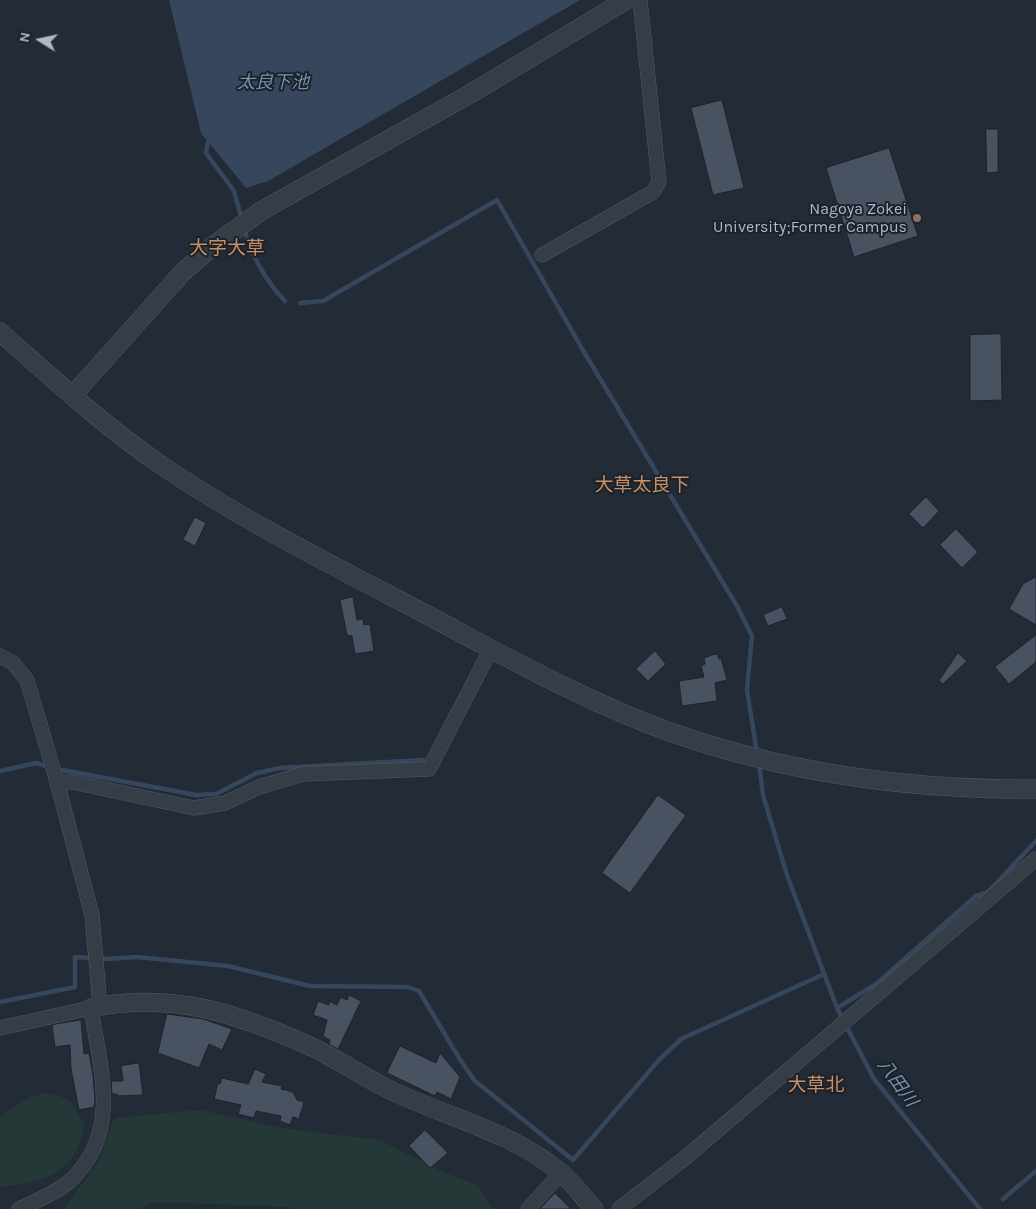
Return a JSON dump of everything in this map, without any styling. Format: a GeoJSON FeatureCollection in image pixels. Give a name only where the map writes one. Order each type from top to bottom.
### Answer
{"type":"FeatureCollection","features":[{"type":"Feature","properties":{"kind":"street"},"geometry":{"type":"LineString","coordinates":[[72,396],[183,272],[261,211],[470,94],[626,0]]}},
{"type":"Feature","properties":{"kind":"street"},"geometry":{"type":"LineString","coordinates":[[542,255],[653,192],[659,182],[640,0]]}},
{"type":"Feature","properties":{"kind":"street"},"geometry":{"type":"LineString","coordinates":[[0,332],[72,396],[159,464],[254,525],[555,683],[668,731],[772,761],[871,779],[985,789],[1036,789]]}},
{"type":"Feature","properties":{"kind":"street"},"geometry":{"type":"LineString","coordinates":[[57,782],[72,782],[194,808],[225,803],[259,787],[303,774],[429,769],[491,649]]}},
{"type":"Feature","properties":{"kind":"street"},"geometry":{"type":"LineString","coordinates":[[0,656],[14,663],[27,680],[57,782],[92,915],[95,1007],[104,1095],[104,1113],[98,1139],[88,1158],[69,1181],[20,1209]]}},
{"type":"Feature","properties":{"kind":"street"},"geometry":{"type":"LineString","coordinates":[[619,1209],[685,1158],[1036,859]]}},
{"type":"Feature","properties":{"kind":"street"},"geometry":{"type":"LineString","coordinates":[[0,1028],[95,1007],[140,1000],[176,1002],[206,1008],[238,1018],[315,1049],[394,1092],[471,1122],[514,1142],[561,1173],[594,1209]]}},
{"type":"Feature","properties":{"kind":"street"},"geometry":{"type":"LineString","coordinates":[[528,1209],[561,1173]]}},
{"type":"Feature","properties":{"kind":"green space"},"geometry":{"type":"Polygon","coordinates":[[[48,1093],[68,1099],[85,1124],[74,1155],[61,1169],[43,1179],[0,1188],[0,1116],[30,1097],[48,1093]]]}},
{"type":"Feature","properties":{"kind":"green space"},"geometry":{"type":"Polygon","coordinates":[[[200,1110],[281,1128],[380,1140],[441,1171],[479,1186],[492,1209],[294,1209],[289,1207],[155,1202],[138,1209],[64,1209],[100,1159],[114,1118],[200,1110]]]}},
{"type":"Feature","properties":{"kind":"water","name":"太良下池"},"geometry":{"type":"Polygon","coordinates":[[[169,0],[580,0],[268,181],[246,188],[201,133],[169,0]]]}},
{"type":"Feature","properties":{"kind":"building"},"geometry":{"type":"Polygon","coordinates":[[[722,100],[744,188],[713,195],[691,108],[722,100]]]}},
{"type":"Feature","properties":{"kind":"building"},"geometry":{"type":"Polygon","coordinates":[[[986,129],[998,129],[998,172],[987,173],[986,129]]]}},
{"type":"Feature","properties":{"kind":"building"},"geometry":{"type":"Polygon","coordinates":[[[889,148],[918,236],[854,257],[826,168],[889,148]]]}},
{"type":"Feature","properties":{"kind":"building"},"geometry":{"type":"Polygon","coordinates":[[[1001,334],[1002,400],[970,401],[970,335],[1001,334]]]}},
{"type":"Feature","properties":{"kind":"building"},"geometry":{"type":"Polygon","coordinates":[[[926,497],[939,511],[923,528],[909,514],[926,497]]]}},
{"type":"Feature","properties":{"kind":"building"},"geometry":{"type":"Polygon","coordinates":[[[195,517],[206,523],[195,546],[183,540],[195,517]]]}},
{"type":"Feature","properties":{"kind":"building"},"geometry":{"type":"Polygon","coordinates":[[[956,529],[978,552],[962,568],[940,545],[956,529]]]}},
{"type":"Feature","properties":{"kind":"building"},"geometry":{"type":"Polygon","coordinates":[[[1036,577],[1036,625],[1009,609],[1023,584],[1036,577]]]}},
{"type":"Feature","properties":{"kind":"building"},"geometry":{"type":"Polygon","coordinates":[[[353,597],[357,620],[363,619],[364,625],[370,624],[374,651],[355,654],[352,636],[347,635],[340,600],[353,597]]]}},
{"type":"Feature","properties":{"kind":"building"},"geometry":{"type":"Polygon","coordinates":[[[782,607],[787,619],[768,626],[763,615],[782,607]]]}},
{"type":"Feature","properties":{"kind":"building"},"geometry":{"type":"Polygon","coordinates":[[[1036,635],[1036,662],[1009,684],[995,667],[1036,635]]]}},
{"type":"Feature","properties":{"kind":"building"},"geometry":{"type":"Polygon","coordinates":[[[655,651],[666,664],[648,681],[636,669],[655,651]]]}},
{"type":"Feature","properties":{"kind":"building"},"geometry":{"type":"Polygon","coordinates":[[[958,653],[967,661],[943,684],[939,681],[958,653]]]}},
{"type":"Feature","properties":{"kind":"building"},"geometry":{"type":"Polygon","coordinates":[[[717,654],[719,659],[721,658],[727,680],[715,683],[717,701],[682,706],[679,681],[704,677],[701,666],[705,664],[704,658],[717,654]]]}},
{"type":"Feature","properties":{"kind":"building"},"geometry":{"type":"Polygon","coordinates":[[[658,795],[686,815],[630,893],[602,873],[658,795]]]}},
{"type":"Feature","properties":{"kind":"building"},"geometry":{"type":"Polygon","coordinates":[[[349,995],[361,1001],[338,1049],[329,1044],[330,1040],[323,1036],[327,1020],[313,1015],[318,1001],[329,1005],[329,1001],[337,1005],[341,997],[347,1000],[349,995]]]}},
{"type":"Feature","properties":{"kind":"building"},"geometry":{"type":"Polygon","coordinates":[[[167,1014],[203,1019],[232,1029],[222,1050],[209,1044],[199,1068],[158,1053],[167,1014]]]}},
{"type":"Feature","properties":{"kind":"building"},"geometry":{"type":"Polygon","coordinates":[[[81,1020],[84,1054],[89,1053],[95,1099],[94,1107],[79,1110],[71,1069],[70,1045],[55,1047],[52,1025],[81,1020]]]}},
{"type":"Feature","properties":{"kind":"building"},"geometry":{"type":"Polygon","coordinates":[[[400,1046],[436,1063],[440,1053],[460,1077],[451,1099],[437,1092],[435,1096],[387,1073],[400,1046]]]}},
{"type":"Feature","properties":{"kind":"building"},"geometry":{"type":"Polygon","coordinates":[[[139,1063],[143,1095],[118,1096],[117,1094],[112,1094],[111,1081],[123,1081],[121,1066],[139,1063]]]}},
{"type":"Feature","properties":{"kind":"building"},"geometry":{"type":"Polygon","coordinates":[[[255,1069],[266,1074],[262,1082],[282,1086],[281,1089],[293,1092],[297,1100],[304,1102],[299,1119],[293,1117],[290,1125],[280,1121],[281,1116],[256,1111],[254,1118],[238,1114],[241,1105],[214,1099],[218,1083],[220,1084],[222,1078],[248,1084],[255,1069]]]}},
{"type":"Feature","properties":{"kind":"building"},"geometry":{"type":"Polygon","coordinates":[[[425,1130],[448,1153],[430,1168],[409,1146],[425,1130]]]}},
{"type":"Feature","properties":{"kind":"building"},"geometry":{"type":"Polygon","coordinates":[[[555,1193],[571,1209],[540,1209],[555,1193]]]}},
{"type":"Feature","properties":{"kind":"waterway"},"geometry":{"type":"LineString","coordinates":[[208,142],[206,153],[234,191],[242,220]]}},
{"type":"Feature","properties":{"kind":"waterway"},"geometry":{"type":"LineString","coordinates":[[300,303],[323,301],[497,200],[584,352],[737,606],[752,636],[747,690],[757,753]]}},
{"type":"Feature","properties":{"kind":"waterway"},"geometry":{"type":"LineString","coordinates":[[244,228],[250,247],[260,267],[272,286],[285,301]]}},
{"type":"Feature","properties":{"kind":"waterway"},"geometry":{"type":"LineString","coordinates":[[57,769],[196,795],[216,794],[257,773],[280,768],[423,760]]}},
{"type":"Feature","properties":{"kind":"waterway"},"geometry":{"type":"LineString","coordinates":[[0,771],[36,763],[50,767]]}},
{"type":"Feature","properties":{"kind":"waterway","name":"八田川"},"geometry":{"type":"LineString","coordinates":[[759,763],[763,795],[787,875],[837,1008],[874,1079],[980,1209]]}},
{"type":"Feature","properties":{"kind":"waterway"},"geometry":{"type":"LineString","coordinates":[[837,1008],[876,984],[976,896],[988,892],[1036,841]]}},
{"type":"Feature","properties":{"kind":"waterway"},"geometry":{"type":"LineString","coordinates":[[0,1002],[75,987],[75,957],[106,959],[137,957],[228,966],[310,986],[408,987],[419,991],[474,1080],[573,1160],[659,1060],[681,1039],[824,974]]}},
{"type":"Feature","properties":{"kind":"waterway"},"geometry":{"type":"LineString","coordinates":[[1003,1199],[1036,1171]]}},
{"type":"Feature","properties":{"kind":"place","name":"Nagoya Zokei University;Former Campus"},"geometry":{"type":"Point","coordinates":[917,218]}},
{"type":"Feature","properties":{"kind":"district","name":"大字大草"},"geometry":{"type":"Point","coordinates":[227,249]}},
{"type":"Feature","properties":{"kind":"district","name":"大草太良下"},"geometry":{"type":"Point","coordinates":[642,486]}},
{"type":"Feature","properties":{"kind":"district","name":"大草北"},"geometry":{"type":"Point","coordinates":[816,1086]}}]}
